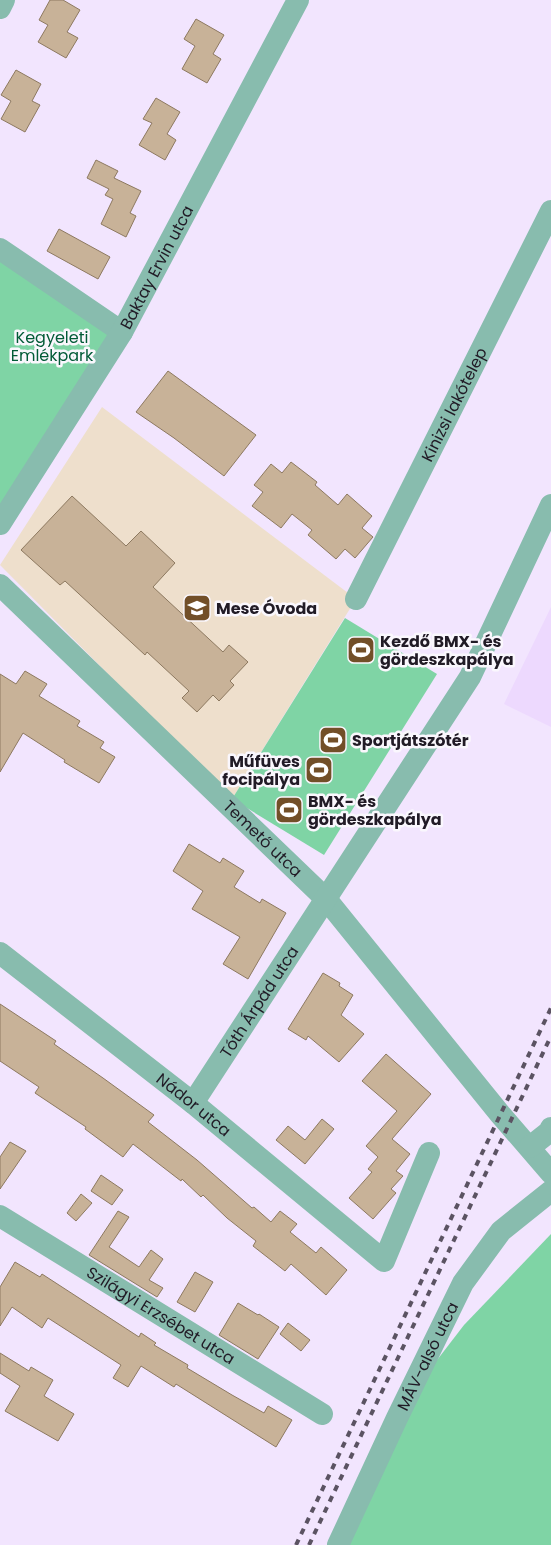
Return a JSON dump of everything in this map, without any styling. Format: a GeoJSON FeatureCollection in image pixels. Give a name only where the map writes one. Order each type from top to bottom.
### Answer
{"type":"FeatureCollection","features":[{"type":"Feature","properties":{"kind":"street"},"geometry":{"type":"LineString","coordinates":[[0,8],[4,0]]}},
{"type":"Feature","properties":{"kind":"street","name":"Baktay Ervin utca"},"geometry":{"type":"LineString","coordinates":[[0,524],[122,332],[298,0]]}},
{"type":"Feature","properties":{"kind":"street","name":"Kinizsi lakótelep"},"geometry":{"type":"LineString","coordinates":[[356,599],[551,211]]}},
{"type":"Feature","properties":{"kind":"street"},"geometry":{"type":"LineString","coordinates":[[0,249],[122,332]]}},
{"type":"Feature","properties":{"kind":"street","name":"Tóth Árpád utca"},"geometry":{"type":"LineString","coordinates":[[192,1103],[470,677],[551,505]]}},
{"type":"Feature","properties":{"kind":"street","name":"Temető utca"},"geometry":{"type":"LineString","coordinates":[[0,585],[326,899],[500,1114],[551,1173]]}},
{"type":"Feature","properties":{"kind":"street","name":"Nádor utca"},"geometry":{"type":"LineString","coordinates":[[0,953],[192,1103],[384,1261],[429,1153]]}},
{"type":"Feature","properties":{"kind":"street"},"geometry":{"type":"LineString","coordinates":[[530,1147],[549,1132],[551,1128]]}},
{"type":"Feature","properties":{"kind":"street","name":"MÁV-alsó utca"},"geometry":{"type":"LineString","coordinates":[[338,1545],[463,1283],[501,1231],[551,1191]]}},
{"type":"Feature","properties":{"kind":"street","name":"Szilágyi Erzsébet utca"},"geometry":{"type":"LineString","coordinates":[[0,1216],[322,1414]]}},
{"type":"Feature","properties":{"kind":"shaded area","name":"Mese Óvoda"},"geometry":{"type":"Polygon","coordinates":[[[102,407],[356,599],[232,799],[0,565],[102,407]]]}},
{"type":"Feature","properties":{"kind":"shaded area"},"geometry":{"type":"Polygon","coordinates":[[[551,607],[551,727],[504,704],[551,607]]]}},
{"type":"Feature","properties":{"kind":"green space","name":"Kegyeleti Emlékpark"},"geometry":{"type":"Polygon","coordinates":[[[0,249],[122,332],[0,523],[0,249]]]}},
{"type":"Feature","properties":{"kind":"green space","name":"Sportjátszótér"},"geometry":{"type":"Polygon","coordinates":[[[345,618],[437,674],[324,855],[232,799],[345,618]]]}},
{"type":"Feature","properties":{"kind":"green space"},"geometry":{"type":"Polygon","coordinates":[[[551,1234],[551,1545],[338,1545],[394,1416],[464,1325],[551,1234]]]}},
{"type":"Feature","properties":{"kind":"building"},"geometry":{"type":"Polygon","coordinates":[[[50,0],[63,0],[80,10],[67,32],[78,38],[66,58],[38,42],[48,25],[39,20],[50,0]]]}},
{"type":"Feature","properties":{"kind":"building"},"geometry":{"type":"Polygon","coordinates":[[[196,19],[224,35],[213,54],[221,59],[207,83],[182,69],[195,46],[184,39],[196,19]]]}},
{"type":"Feature","properties":{"kind":"building"},"geometry":{"type":"Polygon","coordinates":[[[16,70],[41,84],[32,101],[40,105],[25,132],[1,119],[11,101],[1,95],[16,70]]]}},
{"type":"Feature","properties":{"kind":"building"},"geometry":{"type":"Polygon","coordinates":[[[156,98],[180,112],[167,134],[176,140],[165,160],[139,145],[152,123],[143,119],[156,98]]]}},
{"type":"Feature","properties":{"kind":"building"},"geometry":{"type":"Polygon","coordinates":[[[96,160],[118,171],[114,178],[141,191],[130,213],[136,216],[126,237],[101,224],[113,199],[105,195],[109,189],[87,178],[96,160]]]}},
{"type":"Feature","properties":{"kind":"building"},"geometry":{"type":"Polygon","coordinates":[[[59,229],[110,257],[98,279],[47,251],[59,229]]]}},
{"type":"Feature","properties":{"kind":"building"},"geometry":{"type":"Polygon","coordinates":[[[168,371],[256,435],[224,476],[136,412],[168,371]]]}},
{"type":"Feature","properties":{"kind":"building"},"geometry":{"type":"Polygon","coordinates":[[[291,462],[317,482],[315,485],[338,505],[347,494],[372,516],[362,528],[373,537],[355,558],[345,549],[336,559],[308,535],[312,530],[292,514],[281,528],[252,506],[263,492],[254,485],[271,464],[282,473],[291,462]]]}},
{"type":"Feature","properties":{"kind":"building"},"geometry":{"type":"Polygon","coordinates":[[[72,496],[126,546],[141,531],[175,563],[153,587],[223,652],[229,645],[248,662],[230,681],[234,685],[219,701],[213,695],[197,712],[182,698],[189,691],[147,652],[145,655],[65,581],[60,585],[21,550],[72,496]]]}},
{"type":"Feature","properties":{"kind":"building"},"geometry":{"type":"Polygon","coordinates":[[[25,671],[47,684],[39,696],[80,721],[77,726],[104,742],[100,748],[115,757],[99,783],[64,762],[65,760],[23,733],[0,772],[0,674],[16,684],[25,671]]]}},
{"type":"Feature","properties":{"kind":"building"},"geometry":{"type":"Polygon","coordinates":[[[189,844],[220,863],[223,858],[244,871],[234,887],[260,903],[262,899],[286,913],[248,979],[223,964],[240,937],[192,909],[203,891],[173,871],[189,844]]]}},
{"type":"Feature","properties":{"kind":"building"},"geometry":{"type":"Polygon","coordinates":[[[323,973],[340,983],[339,986],[353,995],[341,1015],[364,1034],[339,1062],[308,1036],[306,1040],[288,1029],[323,973]]]}},
{"type":"Feature","properties":{"kind":"building"},"geometry":{"type":"Polygon","coordinates":[[[0,1004],[56,1041],[54,1044],[154,1115],[148,1122],[197,1160],[252,1208],[254,1207],[271,1222],[280,1211],[297,1224],[290,1232],[316,1253],[321,1247],[347,1270],[326,1295],[291,1264],[285,1271],[253,1246],[256,1241],[227,1218],[203,1195],[201,1197],[182,1179],[181,1181],[133,1144],[123,1157],[85,1129],[86,1127],[35,1093],[39,1087],[0,1061],[0,1004]]]}},
{"type":"Feature","properties":{"kind":"building"},"geometry":{"type":"Polygon","coordinates":[[[386,1054],[431,1094],[392,1139],[410,1154],[396,1171],[403,1176],[391,1189],[396,1193],[373,1219],[349,1198],[372,1172],[368,1169],[378,1157],[366,1146],[397,1111],[362,1081],[386,1054]]]}},
{"type":"Feature","properties":{"kind":"building"},"geometry":{"type":"Polygon","coordinates":[[[322,1119],[334,1129],[305,1164],[276,1140],[288,1126],[305,1140],[322,1119]]]}},
{"type":"Feature","properties":{"kind":"building"},"geometry":{"type":"Polygon","coordinates":[[[10,1142],[26,1151],[0,1189],[0,1157],[10,1142]]]}},
{"type":"Feature","properties":{"kind":"building"},"geometry":{"type":"Polygon","coordinates":[[[101,1175],[123,1190],[112,1205],[91,1191],[101,1175]]]}},
{"type":"Feature","properties":{"kind":"building"},"geometry":{"type":"Polygon","coordinates":[[[81,1194],[92,1203],[76,1221],[67,1213],[81,1194]]]}},
{"type":"Feature","properties":{"kind":"building"},"geometry":{"type":"Polygon","coordinates":[[[118,1211],[129,1217],[109,1247],[139,1267],[151,1250],[163,1259],[149,1280],[163,1288],[157,1297],[89,1255],[118,1211]]]}},
{"type":"Feature","properties":{"kind":"building"},"geometry":{"type":"Polygon","coordinates":[[[15,1262],[40,1277],[42,1274],[139,1337],[141,1333],[156,1343],[154,1345],[188,1365],[187,1368],[232,1395],[264,1413],[268,1406],[292,1420],[276,1447],[176,1384],[174,1387],[141,1366],[128,1387],[113,1378],[121,1365],[48,1318],[42,1328],[12,1307],[0,1326],[0,1287],[15,1262]]]}},
{"type":"Feature","properties":{"kind":"building"},"geometry":{"type":"Polygon","coordinates":[[[195,1272],[213,1282],[195,1312],[177,1302],[195,1272]]]}},
{"type":"Feature","properties":{"kind":"building"},"geometry":{"type":"Polygon","coordinates":[[[238,1303],[279,1327],[258,1359],[219,1335],[238,1303]]]}},
{"type":"Feature","properties":{"kind":"building"},"geometry":{"type":"Polygon","coordinates":[[[288,1323],[310,1340],[301,1351],[280,1334],[288,1323]]]}},
{"type":"Feature","properties":{"kind":"building"},"geometry":{"type":"Polygon","coordinates":[[[0,1353],[29,1371],[31,1367],[53,1380],[44,1396],[74,1414],[58,1441],[5,1411],[20,1386],[0,1373],[0,1353]]]}},
{"type":"Feature","properties":{"kind":"railway"},"geometry":{"type":"LineString","coordinates":[[296,1545],[551,1008]]}},
{"type":"Feature","properties":{"kind":"railway"},"geometry":{"type":"LineString","coordinates":[[309,1545],[551,1036]]}},
{"type":"Feature","properties":{"kind":"place","name":"Mese Óvoda"},"geometry":{"type":"Point","coordinates":[197,608]}},
{"type":"Feature","properties":{"kind":"place","name":"Kezdő BMX- és gördeszkapálya"},"geometry":{"type":"Point","coordinates":[361,650]}},
{"type":"Feature","properties":{"kind":"place","name":"Sportjátszótér"},"geometry":{"type":"Point","coordinates":[333,740]}},
{"type":"Feature","properties":{"kind":"place","name":"Műfüves focipálya"},"geometry":{"type":"Point","coordinates":[319,770]}},
{"type":"Feature","properties":{"kind":"place","name":"BMX- és gördeszkapálya"},"geometry":{"type":"Point","coordinates":[289,810]}}]}
